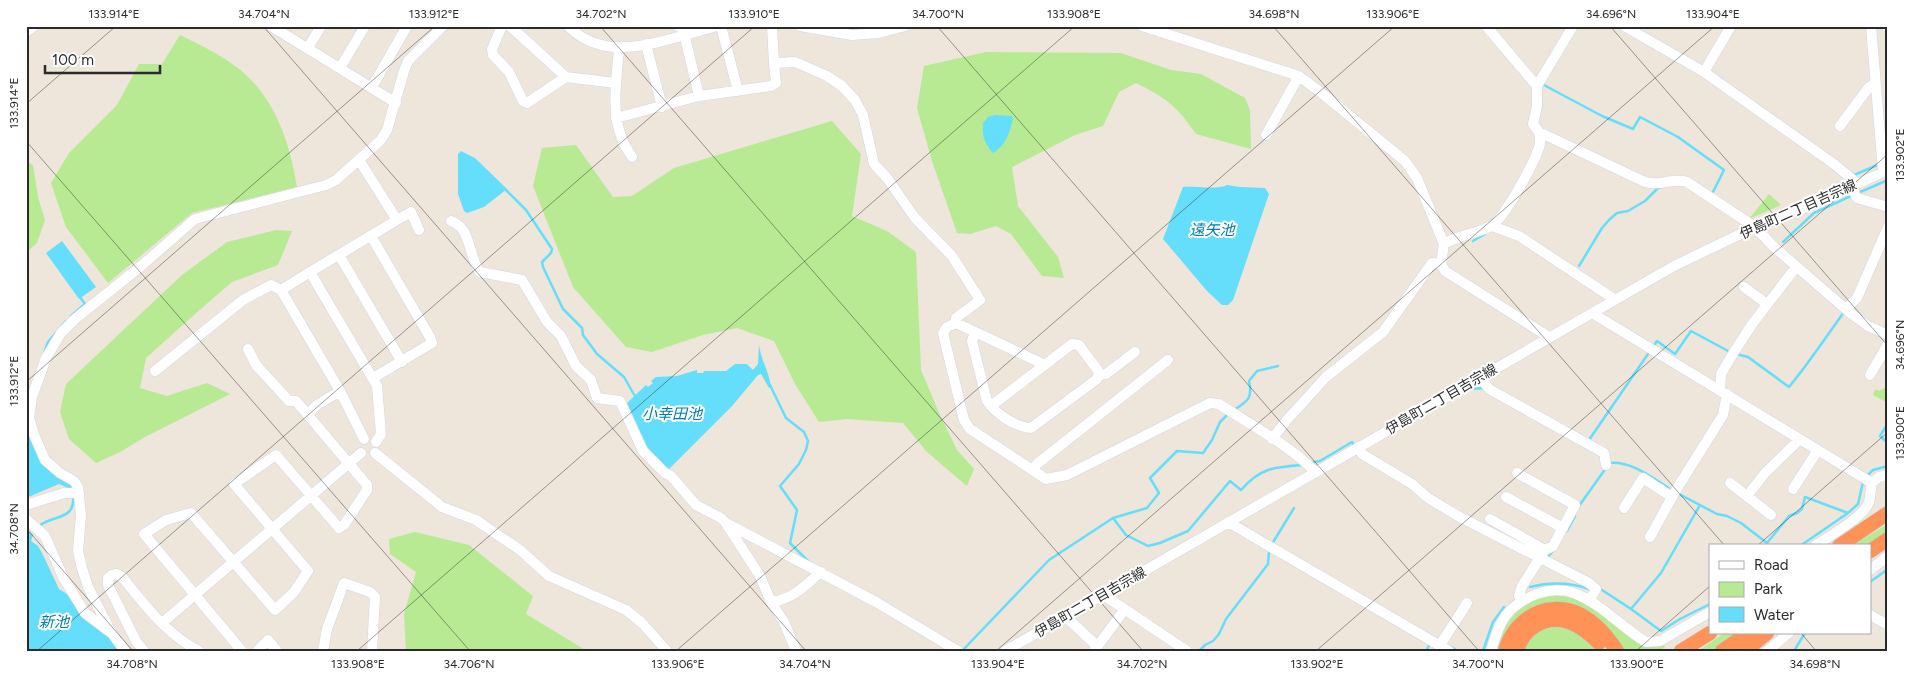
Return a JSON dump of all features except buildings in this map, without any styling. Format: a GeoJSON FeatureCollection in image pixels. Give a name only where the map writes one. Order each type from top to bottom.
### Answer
{"type":"FeatureCollection","features":[{"type":"Feature","properties":{"kind":"highway"},"geometry":{"type":"LineString","coordinates":[[1842,544],[1888,513]]}},
{"type":"Feature","properties":{"kind":"highway"},"geometry":{"type":"LineString","coordinates":[[1872,551],[1888,539]]}},
{"type":"Feature","properties":{"kind":"highway"},"geometry":{"type":"LineString","coordinates":[[1505,651],[1511,635],[1521,622],[1544,610],[1557,609],[1581,615],[1595,625],[1617,651]]}},
{"type":"Feature","properties":{"kind":"highway"},"geometry":{"type":"LineString","coordinates":[[1517,651],[1520,640],[1529,630],[1545,621],[1554,619],[1571,623],[1588,632],[1606,651]]}},
{"type":"Feature","properties":{"kind":"highway"},"geometry":{"type":"LineString","coordinates":[[1681,651],[1709,634]]}},
{"type":"Feature","properties":{"kind":"highway"},"geometry":{"type":"LineString","coordinates":[[1722,651],[1747,634]]}},
{"type":"Feature","properties":{"kind":"highway"},"geometry":{"type":"LineString","coordinates":[[1745,651],[1767,634]]}},
{"type":"Feature","properties":{"kind":"street"},"geometry":{"type":"LineString","coordinates":[[26,32],[34,26]]}},
{"type":"Feature","properties":{"kind":"street"},"geometry":{"type":"LineString","coordinates":[[308,48],[321,26]]}},
{"type":"Feature","properties":{"kind":"street"},"geometry":{"type":"LineString","coordinates":[[340,68],[365,26]]}},
{"type":"Feature","properties":{"kind":"street"},"geometry":{"type":"LineString","coordinates":[[372,87],[407,26]]}},
{"type":"Feature","properties":{"kind":"street"},"geometry":{"type":"LineString","coordinates":[[125,651],[111,632],[88,587],[78,551],[81,516],[75,493],[78,487],[74,481],[45,460],[28,417],[32,397],[46,358],[61,334],[75,319],[140,267],[195,219],[326,185],[336,180],[381,140],[388,130],[408,61],[443,26]]}},
{"type":"Feature","properties":{"kind":"street"},"geometry":{"type":"LineString","coordinates":[[502,26],[492,49],[493,55],[508,72],[523,101],[527,104],[566,77]]}},
{"type":"Feature","properties":{"kind":"street"},"geometry":{"type":"LineString","coordinates":[[510,26],[566,77],[616,83]]}},
{"type":"Feature","properties":{"kind":"street"},"geometry":{"type":"LineString","coordinates":[[568,26],[576,34],[598,44],[620,48],[646,44],[681,30],[716,26]]}},
{"type":"Feature","properties":{"kind":"street"},"geometry":{"type":"LineString","coordinates":[[721,26],[738,91]]}},
{"type":"Feature","properties":{"kind":"street"},"geometry":{"type":"LineString","coordinates":[[616,118],[699,96],[771,86],[776,82],[772,26]]}},
{"type":"Feature","properties":{"kind":"street"},"geometry":{"type":"LineString","coordinates":[[800,26],[822,28],[852,35],[880,33],[905,26]]}},
{"type":"Feature","properties":{"kind":"street"},"geometry":{"type":"LineString","coordinates":[[1142,26],[1299,76],[1405,161],[1417,178],[1444,244],[1441,264],[1445,271],[1549,337]]}},
{"type":"Feature","properties":{"kind":"street"},"geometry":{"type":"LineString","coordinates":[[1486,26],[1537,86]]}},
{"type":"Feature","properties":{"kind":"street"},"geometry":{"type":"LineString","coordinates":[[1573,26],[1537,86],[1537,106],[1533,124],[1539,132],[1646,182],[1655,185],[1677,180],[1687,182],[1755,227],[1767,241],[1796,267],[1868,326],[1888,334]]}},
{"type":"Feature","properties":{"kind":"street"},"geometry":{"type":"LineString","coordinates":[[1624,26],[1706,70],[1853,186],[1857,198],[1888,207]]}},
{"type":"Feature","properties":{"kind":"street"},"geometry":{"type":"LineString","coordinates":[[1706,70],[1731,26]]}},
{"type":"Feature","properties":{"kind":"street"},"geometry":{"type":"LineString","coordinates":[[1871,26],[1884,166]]}},
{"type":"Feature","properties":{"kind":"street"},"geometry":{"type":"LineString","coordinates":[[274,27],[396,103]]}},
{"type":"Feature","properties":{"kind":"street"},"geometry":{"type":"LineString","coordinates":[[681,30],[699,96]]}},
{"type":"Feature","properties":{"kind":"street"},"geometry":{"type":"LineString","coordinates":[[646,44],[662,107]]}},
{"type":"Feature","properties":{"kind":"street"},"geometry":{"type":"LineString","coordinates":[[620,48],[616,83],[616,118],[621,138],[632,157]]}},
{"type":"Feature","properties":{"kind":"street"},"geometry":{"type":"LineString","coordinates":[[774,64],[795,62],[827,76],[842,86],[856,100],[863,115],[874,164],[887,178],[915,218],[952,256],[980,300],[956,318],[956,323]]}},
{"type":"Feature","properties":{"kind":"street"},"geometry":{"type":"LineString","coordinates":[[1266,135],[1299,76]]}},
{"type":"Feature","properties":{"kind":"street"},"geometry":{"type":"LineString","coordinates":[[1840,126],[1869,87],[1875,84]]}},
{"type":"Feature","properties":{"kind":"street"},"geometry":{"type":"LineString","coordinates":[[1444,244],[1450,240],[1492,226],[1515,197],[1539,146],[1539,132]]}},
{"type":"Feature","properties":{"kind":"street"},"geometry":{"type":"LineString","coordinates":[[359,160],[397,220]]}},
{"type":"Feature","properties":{"kind":"street","name":"伊島町二丁目吉宗線"},"geometry":{"type":"LineString","coordinates":[[1005,651],[1614,299],[1674,266],[1755,227],[1853,186],[1884,166]]}},
{"type":"Feature","properties":{"kind":"street"},"geometry":{"type":"LineString","coordinates":[[281,290],[411,212],[419,230]]}},
{"type":"Feature","properties":{"kind":"street"},"geometry":{"type":"LineString","coordinates":[[451,221],[456,222],[467,238],[474,262],[480,272],[522,280],[547,322],[561,336],[576,366],[591,380],[597,398],[620,401],[644,451],[665,473],[671,476],[696,505],[722,518],[726,522],[760,576],[771,602],[784,622],[796,651]]}},
{"type":"Feature","properties":{"kind":"street"},"geometry":{"type":"LineString","coordinates":[[1492,226],[1519,236],[1614,299]]}},
{"type":"Feature","properties":{"kind":"street"},"geometry":{"type":"LineString","coordinates":[[1846,309],[1857,298],[1885,241],[1888,228]]}},
{"type":"Feature","properties":{"kind":"street"},"geometry":{"type":"LineString","coordinates":[[371,236],[432,343],[373,378]]}},
{"type":"Feature","properties":{"kind":"street"},"geometry":{"type":"LineString","coordinates":[[339,255],[402,362]]}},
{"type":"Feature","properties":{"kind":"street"},"geometry":{"type":"LineString","coordinates":[[1272,439],[1326,377],[1383,332],[1432,263],[1441,264]]}},
{"type":"Feature","properties":{"kind":"street"},"geometry":{"type":"LineString","coordinates":[[1650,537],[1674,493],[1723,415],[1723,392],[1720,374],[1748,330],[1796,267]]}},
{"type":"Feature","properties":{"kind":"street"},"geometry":{"type":"LineString","coordinates":[[310,272],[377,386],[381,434],[376,442],[377,448],[375,453],[368,456],[361,453]]}},
{"type":"Feature","properties":{"kind":"street"},"geometry":{"type":"LineString","coordinates":[[155,370],[243,300],[271,285],[281,290],[340,391],[364,439]]}},
{"type":"Feature","properties":{"kind":"street"},"geometry":{"type":"LineString","coordinates":[[1744,287],[1767,304]]}},
{"type":"Feature","properties":{"kind":"street"},"geometry":{"type":"LineString","coordinates":[[1592,312],[1867,480],[1888,475]]}},
{"type":"Feature","properties":{"kind":"street"},"geometry":{"type":"LineString","coordinates":[[1042,366],[1039,362],[956,323],[947,326],[943,333],[964,420],[970,429],[1046,479],[1067,475],[1210,403],[1219,404],[1306,462],[1315,472]]}},
{"type":"Feature","properties":{"kind":"street"},"geometry":{"type":"LineString","coordinates":[[975,332],[972,341],[987,401],[991,406],[996,412],[1022,428],[1031,428],[1097,379],[1099,372],[1079,345],[1072,344],[991,406]]}},
{"type":"Feature","properties":{"kind":"street"},"geometry":{"type":"LineString","coordinates":[[1870,375],[1888,344]]}},
{"type":"Feature","properties":{"kind":"street"},"geometry":{"type":"LineString","coordinates":[[240,650],[144,534],[166,520],[191,513],[275,610],[294,592],[308,571],[234,484],[276,455],[339,528],[344,525],[367,490],[367,485],[308,414],[296,401],[289,401],[256,365],[248,349]]}},
{"type":"Feature","properties":{"kind":"street"},"geometry":{"type":"LineString","coordinates":[[1098,376],[1106,374],[1135,352]]}},
{"type":"Feature","properties":{"kind":"street"},"geometry":{"type":"LineString","coordinates":[[1033,470],[1037,464],[1168,360]]}},
{"type":"Feature","properties":{"kind":"street"},"geometry":{"type":"LineString","coordinates":[[1480,377],[1488,387],[1604,453],[1606,466]]}},
{"type":"Feature","properties":{"kind":"street"},"geometry":{"type":"LineString","coordinates":[[308,414],[316,405],[340,391]]}},
{"type":"Feature","properties":{"kind":"street"},"geometry":{"type":"LineString","coordinates":[[361,453],[359,445],[364,439],[369,438],[376,442]]}},
{"type":"Feature","properties":{"kind":"street"},"geometry":{"type":"LineString","coordinates":[[1747,496],[1766,472],[1800,439]]}},
{"type":"Feature","properties":{"kind":"street"},"geometry":{"type":"LineString","coordinates":[[1358,447],[1362,454],[1412,484],[1428,498],[1458,516],[1542,555]]}},
{"type":"Feature","properties":{"kind":"street"},"geometry":{"type":"LineString","coordinates":[[1793,488],[1818,450]]}},
{"type":"Feature","properties":{"kind":"street"},"geometry":{"type":"LineString","coordinates":[[162,623],[361,453]]}},
{"type":"Feature","properties":{"kind":"street"},"geometry":{"type":"LineString","coordinates":[[375,453],[442,506],[476,520],[520,550],[549,576],[626,610],[641,622],[667,651]]}},
{"type":"Feature","properties":{"kind":"street"},"geometry":{"type":"LineString","coordinates":[[1517,474],[1576,505],[1553,546],[1542,555],[1522,586],[1519,596],[1522,601]]}},
{"type":"Feature","properties":{"kind":"street"},"geometry":{"type":"LineString","coordinates":[[1624,508],[1643,478],[1674,493]]}},
{"type":"Feature","properties":{"kind":"street"},"geometry":{"type":"LineString","coordinates":[[1818,544],[1857,517],[1867,507],[1870,500],[1867,480]]}},
{"type":"Feature","properties":{"kind":"street"},"geometry":{"type":"LineString","coordinates":[[1730,483],[1771,515]]}},
{"type":"Feature","properties":{"kind":"street"},"geometry":{"type":"LineString","coordinates":[[26,505],[64,492],[75,493]]}},
{"type":"Feature","properties":{"kind":"street"},"geometry":{"type":"LineString","coordinates":[[1506,497],[1563,528]]}},
{"type":"Feature","properties":{"kind":"street"},"geometry":{"type":"LineString","coordinates":[[26,519],[45,536],[62,577],[85,613],[111,632]]}},
{"type":"Feature","properties":{"kind":"street"},"geometry":{"type":"LineString","coordinates":[[1490,519],[1542,555],[1575,593],[1646,642],[1660,641],[1709,613]]}},
{"type":"Feature","properties":{"kind":"street"},"geometry":{"type":"LineString","coordinates":[[726,522],[876,602],[958,651]]}},
{"type":"Feature","properties":{"kind":"street"},"geometry":{"type":"LineString","coordinates":[[1228,522],[1441,643],[1449,651]]}},
{"type":"Feature","properties":{"kind":"street"},"geometry":{"type":"LineString","coordinates":[[1872,568],[1888,556]]}},
{"type":"Feature","properties":{"kind":"street"},"geometry":{"type":"LineString","coordinates":[[771,602],[785,600],[795,594],[821,572]]}},
{"type":"Feature","properties":{"kind":"street"},"geometry":{"type":"LineString","coordinates":[[144,651],[132,633],[108,585],[108,578],[112,575],[117,574],[122,577],[175,636],[199,651]]}},
{"type":"Feature","properties":{"kind":"street"},"geometry":{"type":"LineString","coordinates":[[323,651],[327,629],[344,583],[370,592],[375,597],[372,651]]}},
{"type":"Feature","properties":{"kind":"street"},"geometry":{"type":"LineString","coordinates":[[1491,651],[1498,629],[1506,615],[1522,601],[1567,583],[1596,589],[1588,601]]}},
{"type":"Feature","properties":{"kind":"street"},"geometry":{"type":"LineString","coordinates":[[1105,594],[1108,598],[1187,651]]}},
{"type":"Feature","properties":{"kind":"street"},"geometry":{"type":"LineString","coordinates":[[1441,643],[1467,603]]}},
{"type":"Feature","properties":{"kind":"street"},"geometry":{"type":"LineString","coordinates":[[1065,616],[1095,648],[1125,609]]}},
{"type":"Feature","properties":{"kind":"street"},"geometry":{"type":"LineString","coordinates":[[1872,616],[1888,626]]}},
{"type":"Feature","properties":{"kind":"street"},"geometry":{"type":"LineString","coordinates":[[1767,651],[1788,634]]}},
{"type":"Feature","properties":{"kind":"street"},"geometry":{"type":"LineString","coordinates":[[257,651],[268,640],[277,651]]}},
{"type":"Feature","properties":{"kind":"green space"},"geometry":{"type":"Polygon","coordinates":[[[180,35],[210,50],[243,72],[267,100],[283,133],[294,169],[297,187],[192,213],[108,283],[66,227],[51,183],[69,153],[117,105],[139,64],[162,64],[180,35]]]}},
{"type":"Feature","properties":{"kind":"green space"},"geometry":{"type":"Polygon","coordinates":[[[986,52],[1121,53],[1171,70],[1201,74],[1245,98],[1250,110],[1251,149],[1196,134],[1183,116],[1170,104],[1136,83],[1119,92],[1103,126],[1075,135],[1012,167],[1018,206],[1058,257],[1064,278],[1042,276],[1011,234],[996,226],[970,234],[957,233],[932,161],[917,108],[924,66],[986,52]]]}},
{"type":"Feature","properties":{"kind":"green space"},"geometry":{"type":"Polygon","coordinates":[[[832,121],[861,154],[852,216],[887,231],[916,252],[921,370],[957,450],[974,469],[967,486],[927,452],[903,423],[847,419],[819,422],[795,384],[774,341],[737,328],[703,335],[652,352],[626,347],[573,287],[533,186],[542,148],[576,145],[613,197],[632,196],[674,168],[832,121]]]}},
{"type":"Feature","properties":{"kind":"green space"},"geometry":{"type":"Polygon","coordinates":[[[26,161],[33,165],[38,197],[45,220],[37,243],[26,253],[26,161]]]}},
{"type":"Feature","properties":{"kind":"green space"},"geometry":{"type":"Polygon","coordinates":[[[1769,194],[1781,205],[1749,219],[1769,194]]]}},
{"type":"Feature","properties":{"kind":"green space"},"geometry":{"type":"Polygon","coordinates":[[[276,230],[292,231],[278,265],[232,282],[146,358],[140,388],[167,396],[207,383],[230,394],[96,463],[69,439],[60,412],[66,384],[182,275],[227,242],[276,230]]]}},
{"type":"Feature","properties":{"kind":"green space"},"geometry":{"type":"Polygon","coordinates":[[[1888,386],[1888,403],[1873,395],[1875,389],[1879,391],[1888,386]]]}},
{"type":"Feature","properties":{"kind":"green space"},"geometry":{"type":"Polygon","coordinates":[[[1888,524],[1888,534],[1872,545],[1854,544],[1888,524]]]}},
{"type":"Feature","properties":{"kind":"green space"},"geometry":{"type":"Polygon","coordinates":[[[415,532],[469,545],[533,596],[526,614],[587,651],[406,651],[404,614],[416,572],[390,554],[389,539],[415,532]]]}},
{"type":"Feature","properties":{"kind":"green space"},"geometry":{"type":"Polygon","coordinates":[[[1559,595],[1574,597],[1592,607],[1636,642],[1645,646],[1663,643],[1665,647],[1659,651],[1622,651],[1577,611],[1500,648],[1495,647],[1506,626],[1519,610],[1536,600],[1559,595]]]}},
{"type":"Feature","properties":{"kind":"green space"},"geometry":{"type":"Polygon","coordinates":[[[1556,625],[1580,634],[1599,651],[1523,651],[1529,640],[1536,633],[1544,628],[1556,625]]]}},
{"type":"Feature","properties":{"kind":"green space"},"geometry":{"type":"Polygon","coordinates":[[[1723,634],[1739,634],[1714,651],[1698,651],[1723,634]]]}},
{"type":"Feature","properties":{"kind":"water"},"geometry":{"type":"Polygon","coordinates":[[[995,115],[1012,116],[1013,119],[1009,134],[1004,143],[993,153],[984,139],[983,123],[988,117],[995,115]]]}},
{"type":"Feature","properties":{"kind":"water"},"geometry":{"type":"Polygon","coordinates":[[[461,151],[475,158],[507,189],[484,207],[467,213],[464,211],[458,194],[458,154],[461,151]]]}},
{"type":"Feature","properties":{"kind":"water","name":"遠矢池"},"geometry":{"type":"Polygon","coordinates":[[[1227,185],[1265,188],[1269,194],[1233,300],[1228,305],[1222,305],[1207,291],[1163,239],[1183,187],[1212,188],[1227,185]]]}},
{"type":"Feature","properties":{"kind":"water"},"geometry":{"type":"Polygon","coordinates":[[[62,241],[96,287],[79,299],[46,253],[62,241]]]}},
{"type":"Feature","properties":{"kind":"water","name":"小幸田池"},"geometry":{"type":"Polygon","coordinates":[[[759,345],[771,387],[769,388],[761,374],[758,375],[732,406],[669,469],[667,468],[647,447],[627,403],[646,385],[648,387],[653,383],[651,381],[656,377],[677,376],[697,370],[697,373],[703,373],[704,371],[726,371],[735,364],[747,364],[753,370],[758,364],[759,345]]]}},
{"type":"Feature","properties":{"kind":"water"},"geometry":{"type":"Polygon","coordinates":[[[27,433],[44,462],[75,486],[71,489],[59,484],[26,498],[27,433]]]}},
{"type":"Feature","properties":{"kind":"water","name":"新池"},"geometry":{"type":"Polygon","coordinates":[[[29,531],[33,535],[31,541],[38,546],[59,589],[67,594],[89,623],[109,637],[120,651],[26,651],[26,535],[29,531]]]}},
{"type":"Feature","properties":{"kind":"waterway"},"geometry":{"type":"LineString","coordinates":[[1542,84],[1602,116],[1633,129],[1640,117],[1678,137],[1724,170],[1712,194]]}},
{"type":"Feature","properties":{"kind":"waterway"},"geometry":{"type":"LineString","coordinates":[[1854,175],[1880,164]]}},
{"type":"Feature","properties":{"kind":"waterway"},"geometry":{"type":"LineString","coordinates":[[1858,193],[1888,180]]}},
{"type":"Feature","properties":{"kind":"waterway"},"geometry":{"type":"LineString","coordinates":[[1579,266],[1609,220],[1617,213],[1628,211],[1645,201],[1658,188],[1662,187]]}},
{"type":"Feature","properties":{"kind":"waterway"},"geometry":{"type":"LineString","coordinates":[[506,190],[526,210],[552,249],[551,253],[542,262],[563,309],[582,328],[583,335],[597,354],[624,377],[636,398]]}},
{"type":"Feature","properties":{"kind":"waterway"},"geometry":{"type":"LineString","coordinates":[[1783,242],[1814,213],[1853,195]]}},
{"type":"Feature","properties":{"kind":"waterway"},"geometry":{"type":"LineString","coordinates":[[1473,241],[1485,234]]}},
{"type":"Feature","properties":{"kind":"waterway"},"geometry":{"type":"LineString","coordinates":[[71,316],[85,304],[80,297]]}},
{"type":"Feature","properties":{"kind":"waterway"},"geometry":{"type":"LineString","coordinates":[[1736,354],[1748,357],[1789,387],[1844,312]]}},
{"type":"Feature","properties":{"kind":"waterway"},"geometry":{"type":"LineString","coordinates":[[44,353],[48,342],[66,321]]}},
{"type":"Feature","properties":{"kind":"waterway"},"geometry":{"type":"LineString","coordinates":[[1653,347],[1657,341],[1675,354],[1691,331],[1730,352]]}},
{"type":"Feature","properties":{"kind":"waterway"},"geometry":{"type":"LineString","coordinates":[[1587,439],[1589,440],[1650,351]]}},
{"type":"Feature","properties":{"kind":"waterway"},"geometry":{"type":"LineString","coordinates":[[1234,410],[1243,404],[1250,395],[1249,381],[1257,371],[1278,366]]}},
{"type":"Feature","properties":{"kind":"waterway"},"geometry":{"type":"LineString","coordinates":[[770,385],[786,418],[804,432],[808,441],[799,464],[780,486],[797,510],[790,543],[809,562]]}},
{"type":"Feature","properties":{"kind":"waterway"},"geometry":{"type":"LineString","coordinates":[[1470,389],[1485,388]]}},
{"type":"Feature","properties":{"kind":"waterway"},"geometry":{"type":"LineString","coordinates":[[962,651],[1049,560],[1113,518],[1147,508],[1159,493],[1150,478],[1177,451],[1203,453],[1212,440],[1220,422],[1229,413]]}},
{"type":"Feature","properties":{"kind":"waterway"},"geometry":{"type":"LineString","coordinates":[[1888,423],[1880,436],[1888,443]]}},
{"type":"Feature","properties":{"kind":"waterway"},"geometry":{"type":"LineString","coordinates":[[1314,462],[1320,461],[1353,443]]}},
{"type":"Feature","properties":{"kind":"waterway"},"geometry":{"type":"LineString","coordinates":[[1609,463],[1626,464],[1634,467],[1672,490]]}},
{"type":"Feature","properties":{"kind":"waterway"},"geometry":{"type":"LineString","coordinates":[[1113,518],[1126,535],[1148,546],[1160,543],[1188,531],[1230,481],[1241,490],[1255,477],[1268,470],[1302,465]]}},
{"type":"Feature","properties":{"kind":"waterway"},"geometry":{"type":"LineString","coordinates":[[1866,477],[1873,470],[1888,466]]}},
{"type":"Feature","properties":{"kind":"waterway"},"geometry":{"type":"LineString","coordinates":[[1579,506],[1606,468]]}},
{"type":"Feature","properties":{"kind":"waterway"},"geometry":{"type":"LineString","coordinates":[[1677,493],[1717,514],[1727,516],[1741,523],[1767,543],[1789,516],[1802,509],[1805,497],[1848,513],[1858,504],[1863,482]]}},
{"type":"Feature","properties":{"kind":"waterway"},"geometry":{"type":"LineString","coordinates":[[38,527],[49,520],[67,514],[73,504],[73,495]]}},
{"type":"Feature","properties":{"kind":"waterway"},"geometry":{"type":"LineString","coordinates":[[1599,588],[1631,609],[1661,573],[1700,505]]}},
{"type":"Feature","properties":{"kind":"waterway"},"geometry":{"type":"LineString","coordinates":[[1272,544],[1294,508]]}},
{"type":"Feature","properties":{"kind":"waterway"},"geometry":{"type":"LineString","coordinates":[[1803,544],[1848,513]]}},
{"type":"Feature","properties":{"kind":"waterway"},"geometry":{"type":"LineString","coordinates":[[1567,531],[1575,516]]}},
{"type":"Feature","properties":{"kind":"waterway"},"geometry":{"type":"LineString","coordinates":[[1546,559],[1554,550]]}},
{"type":"Feature","properties":{"kind":"waterway"},"geometry":{"type":"LineString","coordinates":[[1199,651],[1219,634],[1226,619],[1268,564],[1269,552]]}},
{"type":"Feature","properties":{"kind":"waterway"},"geometry":{"type":"LineString","coordinates":[[1872,581],[1888,569]]}},
{"type":"Feature","properties":{"kind":"waterway"},"geometry":{"type":"LineString","coordinates":[[1530,587],[1560,584],[1589,589]]}},
{"type":"Feature","properties":{"kind":"waterway"},"geometry":{"type":"LineString","coordinates":[[1631,609],[1661,631],[1709,604]]}},
{"type":"Feature","properties":{"kind":"waterway"},"geometry":{"type":"LineString","coordinates":[[1483,651],[1493,622],[1504,607]]}},
{"type":"Feature","properties":{"kind":"waterway"},"geometry":{"type":"LineString","coordinates":[[1794,651],[1804,634]]}},
{"type":"Feature","properties":{"kind":"waterway"},"geometry":{"type":"LineString","coordinates":[[1426,651],[1430,644]]}},
{"type":"Feature","properties":{"kind":"waterway"},"geometry":{"type":"LineString","coordinates":[[1451,647],[1458,651]]}}]}
